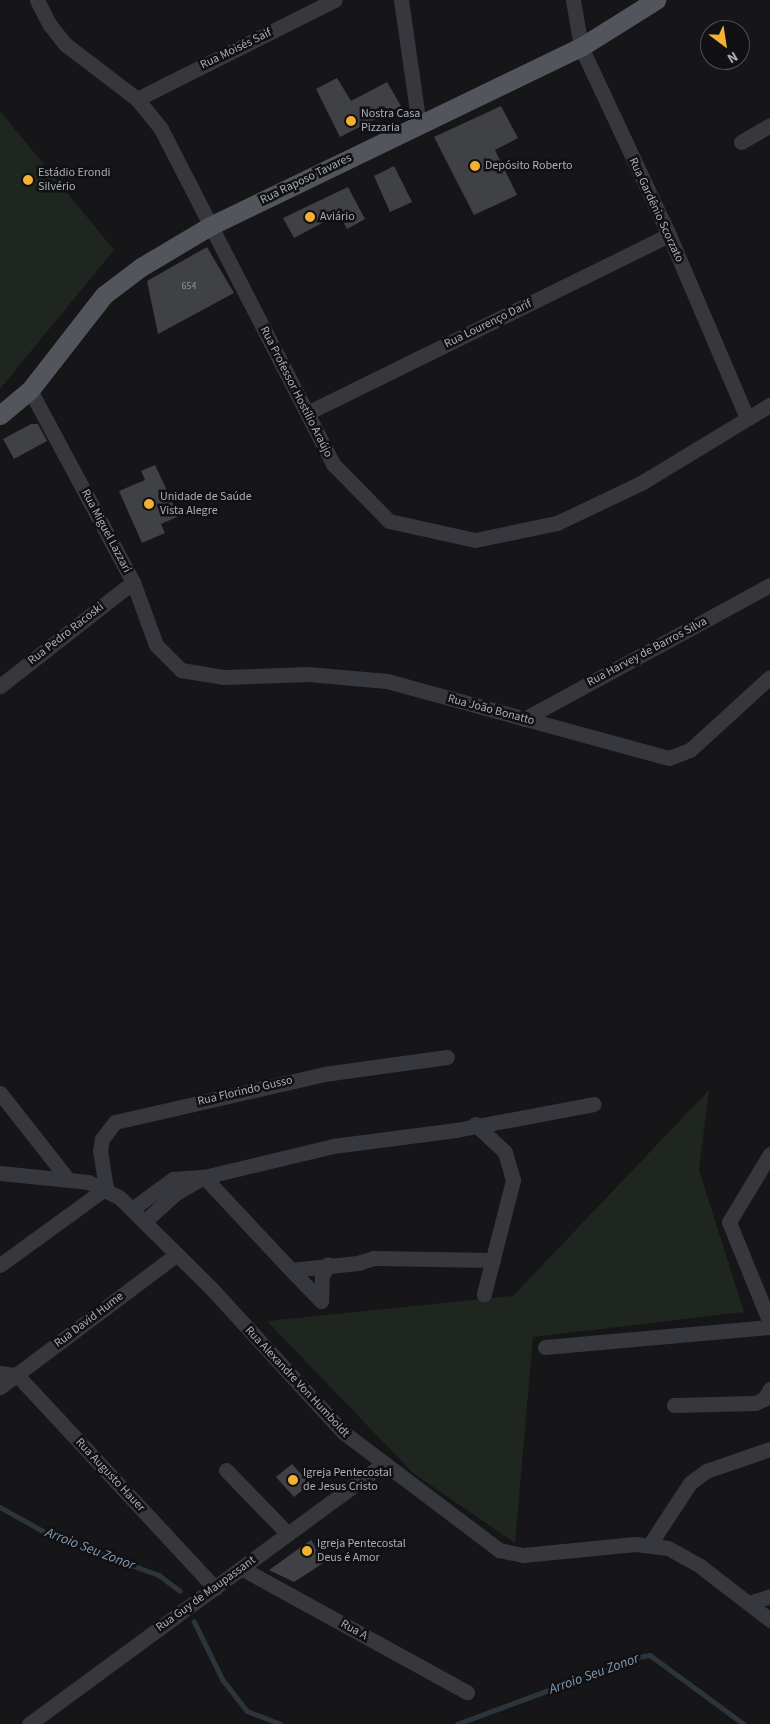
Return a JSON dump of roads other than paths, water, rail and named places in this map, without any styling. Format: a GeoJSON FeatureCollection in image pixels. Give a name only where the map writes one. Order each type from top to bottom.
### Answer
{"type":"FeatureCollection","features":[{"type":"Feature","properties":{"kind":"main road","name":"Rua Raposo Tavares"},"geometry":{"type":"LineString","coordinates":[[0,415],[30,390],[104,295],[141,267],[210,226],[581,47],[656,0]]}},
{"type":"Feature","properties":{"kind":"street","name":"Rua Professor Hostílio Araújo"},"geometry":{"type":"LineString","coordinates":[[37,0],[50,25],[65,44],[137,99],[161,129],[333,464],[389,521],[475,540],[557,523],[641,484],[770,405]]}},
{"type":"Feature","properties":{"kind":"street","name":"Rua Moisés Saif"},"geometry":{"type":"LineString","coordinates":[[137,99],[335,0]]}},
{"type":"Feature","properties":{"kind":"street"},"geometry":{"type":"LineString","coordinates":[[401,0],[419,125]]}},
{"type":"Feature","properties":{"kind":"street","name":"Rua Gardênio Scorzato"},"geometry":{"type":"LineString","coordinates":[[573,0],[581,47],[669,235],[747,418]]}},
{"type":"Feature","properties":{"kind":"street"},"geometry":{"type":"LineString","coordinates":[[741,142],[770,125]]}},
{"type":"Feature","properties":{"kind":"street","name":"Rua Lourenço Darif"},"geometry":{"type":"LineString","coordinates":[[307,413],[669,235]]}},
{"type":"Feature","properties":{"kind":"street","name":"Rua Miguel Lazzari"},"geometry":{"type":"LineString","coordinates":[[30,390],[133,582],[156,645],[181,670]]}},
{"type":"Feature","properties":{"kind":"street","name":"Rua Pedro Racoski"},"geometry":{"type":"LineString","coordinates":[[0,686],[133,582]]}},
{"type":"Feature","properties":{"kind":"street","name":"Rua Harvey de Barros Silva"},"geometry":{"type":"LineString","coordinates":[[524,719],[770,585]]}},
{"type":"Feature","properties":{"kind":"street","name":"Rua João Bonatto"},"geometry":{"type":"LineString","coordinates":[[181,670],[224,677],[308,674],[387,681],[669,758],[690,750],[770,677]]}},
{"type":"Feature","properties":{"kind":"street","name":"Rua Florindo Gusso"},"geometry":{"type":"LineString","coordinates":[[106,1188],[100,1164],[102,1139],[110,1126],[120,1120],[324,1074],[447,1057]]}},
{"type":"Feature","properties":{"kind":"street"},"geometry":{"type":"LineString","coordinates":[[0,1092],[66,1177]]}},
{"type":"Feature","properties":{"kind":"street"},"geometry":{"type":"LineString","coordinates":[[132,1209],[167,1180],[204,1177],[295,1153],[381,1137],[456,1130],[475,1124],[594,1104]]}},
{"type":"Feature","properties":{"kind":"street"},"geometry":{"type":"LineString","coordinates":[[475,1124],[505,1152],[513,1180],[484,1294]]}},
{"type":"Feature","properties":{"kind":"street"},"geometry":{"type":"LineString","coordinates":[[770,1154],[729,1222],[770,1323]]}},
{"type":"Feature","properties":{"kind":"street","name":"Rua Alexandre Von Humboldt"},"geometry":{"type":"LineString","coordinates":[[0,1172],[66,1177],[106,1188],[145,1221],[177,1254],[324,1414],[382,1465],[489,1544],[511,1554],[535,1555],[650,1544],[685,1556],[750,1603],[770,1620]]}},
{"type":"Feature","properties":{"kind":"street"},"geometry":{"type":"LineString","coordinates":[[145,1221],[176,1192],[204,1177]]}},
{"type":"Feature","properties":{"kind":"street"},"geometry":{"type":"LineString","coordinates":[[204,1177],[321,1301],[322,1276],[328,1264]]}},
{"type":"Feature","properties":{"kind":"street"},"geometry":{"type":"LineString","coordinates":[[0,1265],[106,1188]]}},
{"type":"Feature","properties":{"kind":"street","name":"Rua David Hume"},"geometry":{"type":"LineString","coordinates":[[0,1387],[177,1254]]}},
{"type":"Feature","properties":{"kind":"street"},"geometry":{"type":"LineString","coordinates":[[291,1270],[396,1257],[493,1260]]}},
{"type":"Feature","properties":{"kind":"street"},"geometry":{"type":"LineString","coordinates":[[545,1347],[770,1327]]}},
{"type":"Feature","properties":{"kind":"street"},"geometry":{"type":"LineString","coordinates":[[0,1373],[17,1375]]}},
{"type":"Feature","properties":{"kind":"street","name":"Rua Augusto Hauer"},"geometry":{"type":"LineString","coordinates":[[17,1375],[215,1588]]}},
{"type":"Feature","properties":{"kind":"street"},"geometry":{"type":"LineString","coordinates":[[674,1405],[755,1403],[764,1399],[770,1389]]}},
{"type":"Feature","properties":{"kind":"street"},"geometry":{"type":"LineString","coordinates":[[650,1544],[690,1483],[706,1471],[770,1449]]}},
{"type":"Feature","properties":{"kind":"street","name":"Rua Guy de Maupassant"},"geometry":{"type":"LineString","coordinates":[[29,1724],[382,1465]]}},
{"type":"Feature","properties":{"kind":"street"},"geometry":{"type":"LineString","coordinates":[[226,1470],[288,1534]]}},
{"type":"Feature","properties":{"kind":"street","name":"Rua A"},"geometry":{"type":"LineString","coordinates":[[241,1568],[467,1692]]}},
{"type":"Feature","properties":{"kind":"street"},"geometry":{"type":"LineString","coordinates":[[750,1603],[770,1596]]}},
{"type":"Feature","properties":{"kind":"waterway","name":"Arroio Seu Zonor"},"geometry":{"type":"LineString","coordinates":[[0,1507],[50,1535],[159,1575],[180,1591]]}},
{"type":"Feature","properties":{"kind":"waterway","name":"Arroio Seu Zonor"},"geometry":{"type":"LineString","coordinates":[[194,1621],[223,1680],[247,1711],[281,1724]]}},
{"type":"Feature","properties":{"kind":"waterway","name":"Arroio Seu Zonor"},"geometry":{"type":"LineString","coordinates":[[457,1724],[638,1657],[650,1655],[744,1724]]}},
{"type":"Feature","properties":{"kind":"place","name":"Nostra Casa Pizzaria"},"geometry":{"type":"Point","coordinates":[351,121]}},
{"type":"Feature","properties":{"kind":"place","name":"Depósito Roberto"},"geometry":{"type":"Point","coordinates":[475,166]}},
{"type":"Feature","properties":{"kind":"place","name":"Estádio Erondi Silvério"},"geometry":{"type":"Point","coordinates":[28,180]}},
{"type":"Feature","properties":{"kind":"place","name":"Aviário"},"geometry":{"type":"Point","coordinates":[310,217]}},
{"type":"Feature","properties":{"kind":"place","name":"Unidade de Saúde Vista Alegre"},"geometry":{"type":"Point","coordinates":[149,504]}},
{"type":"Feature","properties":{"kind":"place","name":"Igreja Pentecostal de Jesus Cristo"},"geometry":{"type":"Point","coordinates":[293,1480]}},
{"type":"Feature","properties":{"kind":"place","name":"Igreja Pentecostal Deus é Amor"},"geometry":{"type":"Point","coordinates":[307,1551]}}]}
